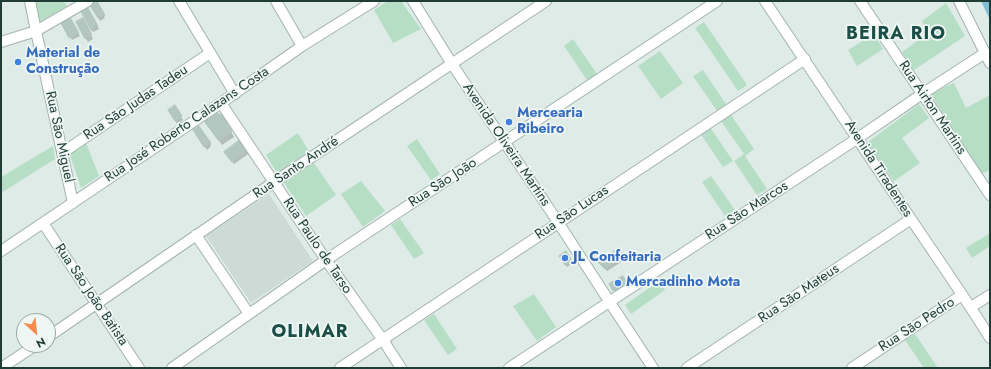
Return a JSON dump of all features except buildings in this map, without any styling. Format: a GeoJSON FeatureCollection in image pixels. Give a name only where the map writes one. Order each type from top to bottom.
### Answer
{"type":"FeatureCollection","features":[{"type":"Feature","properties":{"kind":"street","name":"Rua São Miguel"},"geometry":{"type":"LineString","coordinates":[[30,1],[73,203]]}},
{"type":"Feature","properties":{"kind":"street"},"geometry":{"type":"LineString","coordinates":[[1,42],[36,31],[74,4],[88,1]]}},
{"type":"Feature","properties":{"kind":"street"},"geometry":{"type":"LineString","coordinates":[[179,1],[234,94]]}},
{"type":"Feature","properties":{"kind":"street"},"geometry":{"type":"LineString","coordinates":[[276,1],[302,46]]}},
{"type":"Feature","properties":{"kind":"street","name":"Rua José Roberto Calazans Costa"},"geometry":{"type":"LineString","coordinates":[[1,251],[221,103],[302,46],[374,1]]}},
{"type":"Feature","properties":{"kind":"street","name":"Avenida Oliveira Martins"},"geometry":{"type":"LineString","coordinates":[[413,1],[452,64],[558,222],[653,368]]}},
{"type":"Feature","properties":{"kind":"street","name":"Rua Santo André"},"geometry":{"type":"LineString","coordinates":[[56,332],[274,182],[546,1]]}},
{"type":"Feature","properties":{"kind":"street","name":"Rua São João"},"geometry":{"type":"LineString","coordinates":[[172,368],[326,260],[717,1]]}},
{"type":"Feature","properties":{"kind":"street","name":"Avenida Tiradentes"},"geometry":{"type":"LineString","coordinates":[[765,1],[971,307],[990,338]]}},
{"type":"Feature","properties":{"kind":"street","name":"Rua Airton Martins"},"geometry":{"type":"LineString","coordinates":[[860,1],[990,195]]}},
{"type":"Feature","properties":{"kind":"street"},"geometry":{"type":"LineString","coordinates":[[959,1],[990,63]]}},
{"type":"Feature","properties":{"kind":"street","name":"Rua São Judas Tadeu"},"geometry":{"type":"LineString","coordinates":[[62,153],[210,53]]}},
{"type":"Feature","properties":{"kind":"street","name":"Rua São Marcos"},"geometry":{"type":"LineString","coordinates":[[509,368],[985,53]]}},
{"type":"Feature","properties":{"kind":"street","name":"Rua São Lucas"},"geometry":{"type":"LineString","coordinates":[[340,368],[805,59]]}},
{"type":"Feature","properties":{"kind":"street","name":"Rua Paulo de Tarso"},"geometry":{"type":"LineString","coordinates":[[221,103],[326,260],[401,368]]}},
{"type":"Feature","properties":{"kind":"street","name":"Rua São Mateus"},"geometry":{"type":"LineString","coordinates":[[687,368],[911,219]]}},
{"type":"Feature","properties":{"kind":"street","name":"Rua São João Batista"},"geometry":{"type":"LineString","coordinates":[[42,222],[139,368]]}},
{"type":"Feature","properties":{"kind":"street"},"geometry":{"type":"LineString","coordinates":[[196,235],[249,314]]}},
{"type":"Feature","properties":{"kind":"street","name":"Rua São Pedro"},"geometry":{"type":"LineString","coordinates":[[852,368],[962,295]]}},
{"type":"Feature","properties":{"kind":"street"},"geometry":{"type":"LineString","coordinates":[[971,307],[990,295]]}},
{"type":"Feature","properties":{"kind":"street"},"geometry":{"type":"LineString","coordinates":[[1,368],[24,353]]}},
{"type":"Feature","properties":{"kind":"shaded area"},"geometry":{"type":"Polygon","coordinates":[[[269,194],[313,261],[251,303],[206,236],[269,194]]]}},
{"type":"Feature","properties":{"kind":"green space"},"geometry":{"type":"Polygon","coordinates":[[[35,1],[63,1],[67,6],[39,22],[35,1]]]}},
{"type":"Feature","properties":{"kind":"green space"},"geometry":{"type":"Polygon","coordinates":[[[388,1],[401,1],[421,29],[393,43],[374,10],[388,1]]]}},
{"type":"Feature","properties":{"kind":"green space"},"geometry":{"type":"Polygon","coordinates":[[[946,3],[965,36],[914,70],[902,52],[928,33],[922,21],[946,3]]]}},
{"type":"Feature","properties":{"kind":"green space"},"geometry":{"type":"Polygon","coordinates":[[[704,22],[747,85],[738,91],[695,28],[704,22]]]}},
{"type":"Feature","properties":{"kind":"green space"},"geometry":{"type":"Polygon","coordinates":[[[874,34],[883,49],[857,66],[848,50],[874,34]]]}},
{"type":"Feature","properties":{"kind":"green space"},"geometry":{"type":"Polygon","coordinates":[[[573,39],[597,74],[587,80],[564,46],[573,39]]]}},
{"type":"Feature","properties":{"kind":"green space"},"geometry":{"type":"Polygon","coordinates":[[[660,51],[683,83],[661,99],[638,66],[660,51]]]}},
{"type":"Feature","properties":{"kind":"green space"},"geometry":{"type":"Polygon","coordinates":[[[703,70],[726,104],[717,111],[693,76],[703,70]]]}},
{"type":"Feature","properties":{"kind":"green space"},"geometry":{"type":"Polygon","coordinates":[[[954,83],[966,108],[990,95],[990,170],[981,174],[930,93],[954,83]]]}},
{"type":"Feature","properties":{"kind":"green space"},"geometry":{"type":"Polygon","coordinates":[[[919,104],[929,118],[902,138],[920,163],[894,181],[867,143],[919,104]]]}},
{"type":"Feature","properties":{"kind":"green space"},"geometry":{"type":"Polygon","coordinates":[[[731,115],[754,149],[745,156],[767,189],[757,195],[734,161],[744,154],[721,121],[731,115]]]}},
{"type":"Feature","properties":{"kind":"green space"},"geometry":{"type":"Polygon","coordinates":[[[710,127],[733,161],[723,167],[700,133],[710,127]]]}},
{"type":"Feature","properties":{"kind":"green space"},"geometry":{"type":"Polygon","coordinates":[[[298,133],[309,151],[277,173],[266,155],[298,133]]]}},
{"type":"Feature","properties":{"kind":"green space"},"geometry":{"type":"Polygon","coordinates":[[[417,139],[440,174],[431,180],[407,146],[417,139]]]}},
{"type":"Feature","properties":{"kind":"green space"},"geometry":{"type":"Polygon","coordinates":[[[86,143],[99,176],[81,188],[70,155],[86,143]]]}},
{"type":"Feature","properties":{"kind":"green space"},"geometry":{"type":"Polygon","coordinates":[[[53,146],[55,159],[1,193],[1,177],[53,146]]]}},
{"type":"Feature","properties":{"kind":"green space"},"geometry":{"type":"Polygon","coordinates":[[[314,163],[336,195],[306,216],[284,183],[314,163]]]}},
{"type":"Feature","properties":{"kind":"green space"},"geometry":{"type":"Polygon","coordinates":[[[711,176],[735,210],[725,216],[702,182],[711,176]]]}},
{"type":"Feature","properties":{"kind":"green space"},"geometry":{"type":"Polygon","coordinates":[[[361,181],[385,211],[363,227],[341,194],[361,181]]]}},
{"type":"Feature","properties":{"kind":"green space"},"geometry":{"type":"Polygon","coordinates":[[[400,219],[424,253],[414,259],[391,225],[400,219]]]}},
{"type":"Feature","properties":{"kind":"green space"},"geometry":{"type":"Polygon","coordinates":[[[990,233],[990,246],[972,258],[966,248],[990,233]]]}},
{"type":"Feature","properties":{"kind":"green space"},"geometry":{"type":"Polygon","coordinates":[[[659,281],[665,290],[631,314],[625,305],[659,281]]]}},
{"type":"Feature","properties":{"kind":"green space"},"geometry":{"type":"Polygon","coordinates":[[[534,294],[556,327],[537,341],[513,306],[534,294]]]}},
{"type":"Feature","properties":{"kind":"green space"},"geometry":{"type":"Polygon","coordinates":[[[434,314],[457,349],[448,355],[424,320],[434,314]]]}},
{"type":"Feature","properties":{"kind":"green space"},"geometry":{"type":"Polygon","coordinates":[[[915,334],[938,368],[924,368],[905,340],[915,334]]]}},
{"type":"Feature","properties":{"kind":"water"},"geometry":{"type":"Polygon","coordinates":[[[981,1],[990,1],[990,20],[981,1]]]}},
{"type":"Feature","properties":{"kind":"place","name":"Material de Construção"},"geometry":{"type":"Point","coordinates":[18,62]}},
{"type":"Feature","properties":{"kind":"place","name":"Mercearia Ribeiro"},"geometry":{"type":"Point","coordinates":[509,122]}},
{"type":"Feature","properties":{"kind":"place","name":"JL Confeitaria"},"geometry":{"type":"Point","coordinates":[565,258]}},
{"type":"Feature","properties":{"kind":"place","name":"Mercadinho Mota"},"geometry":{"type":"Point","coordinates":[618,283]}},
{"type":"Feature","properties":{"kind":"district","name":"BEIRA RIO"},"geometry":{"type":"Point","coordinates":[896,35]}},
{"type":"Feature","properties":{"kind":"district","name":"OLIMAR"},"geometry":{"type":"Point","coordinates":[310,333]}}]}
